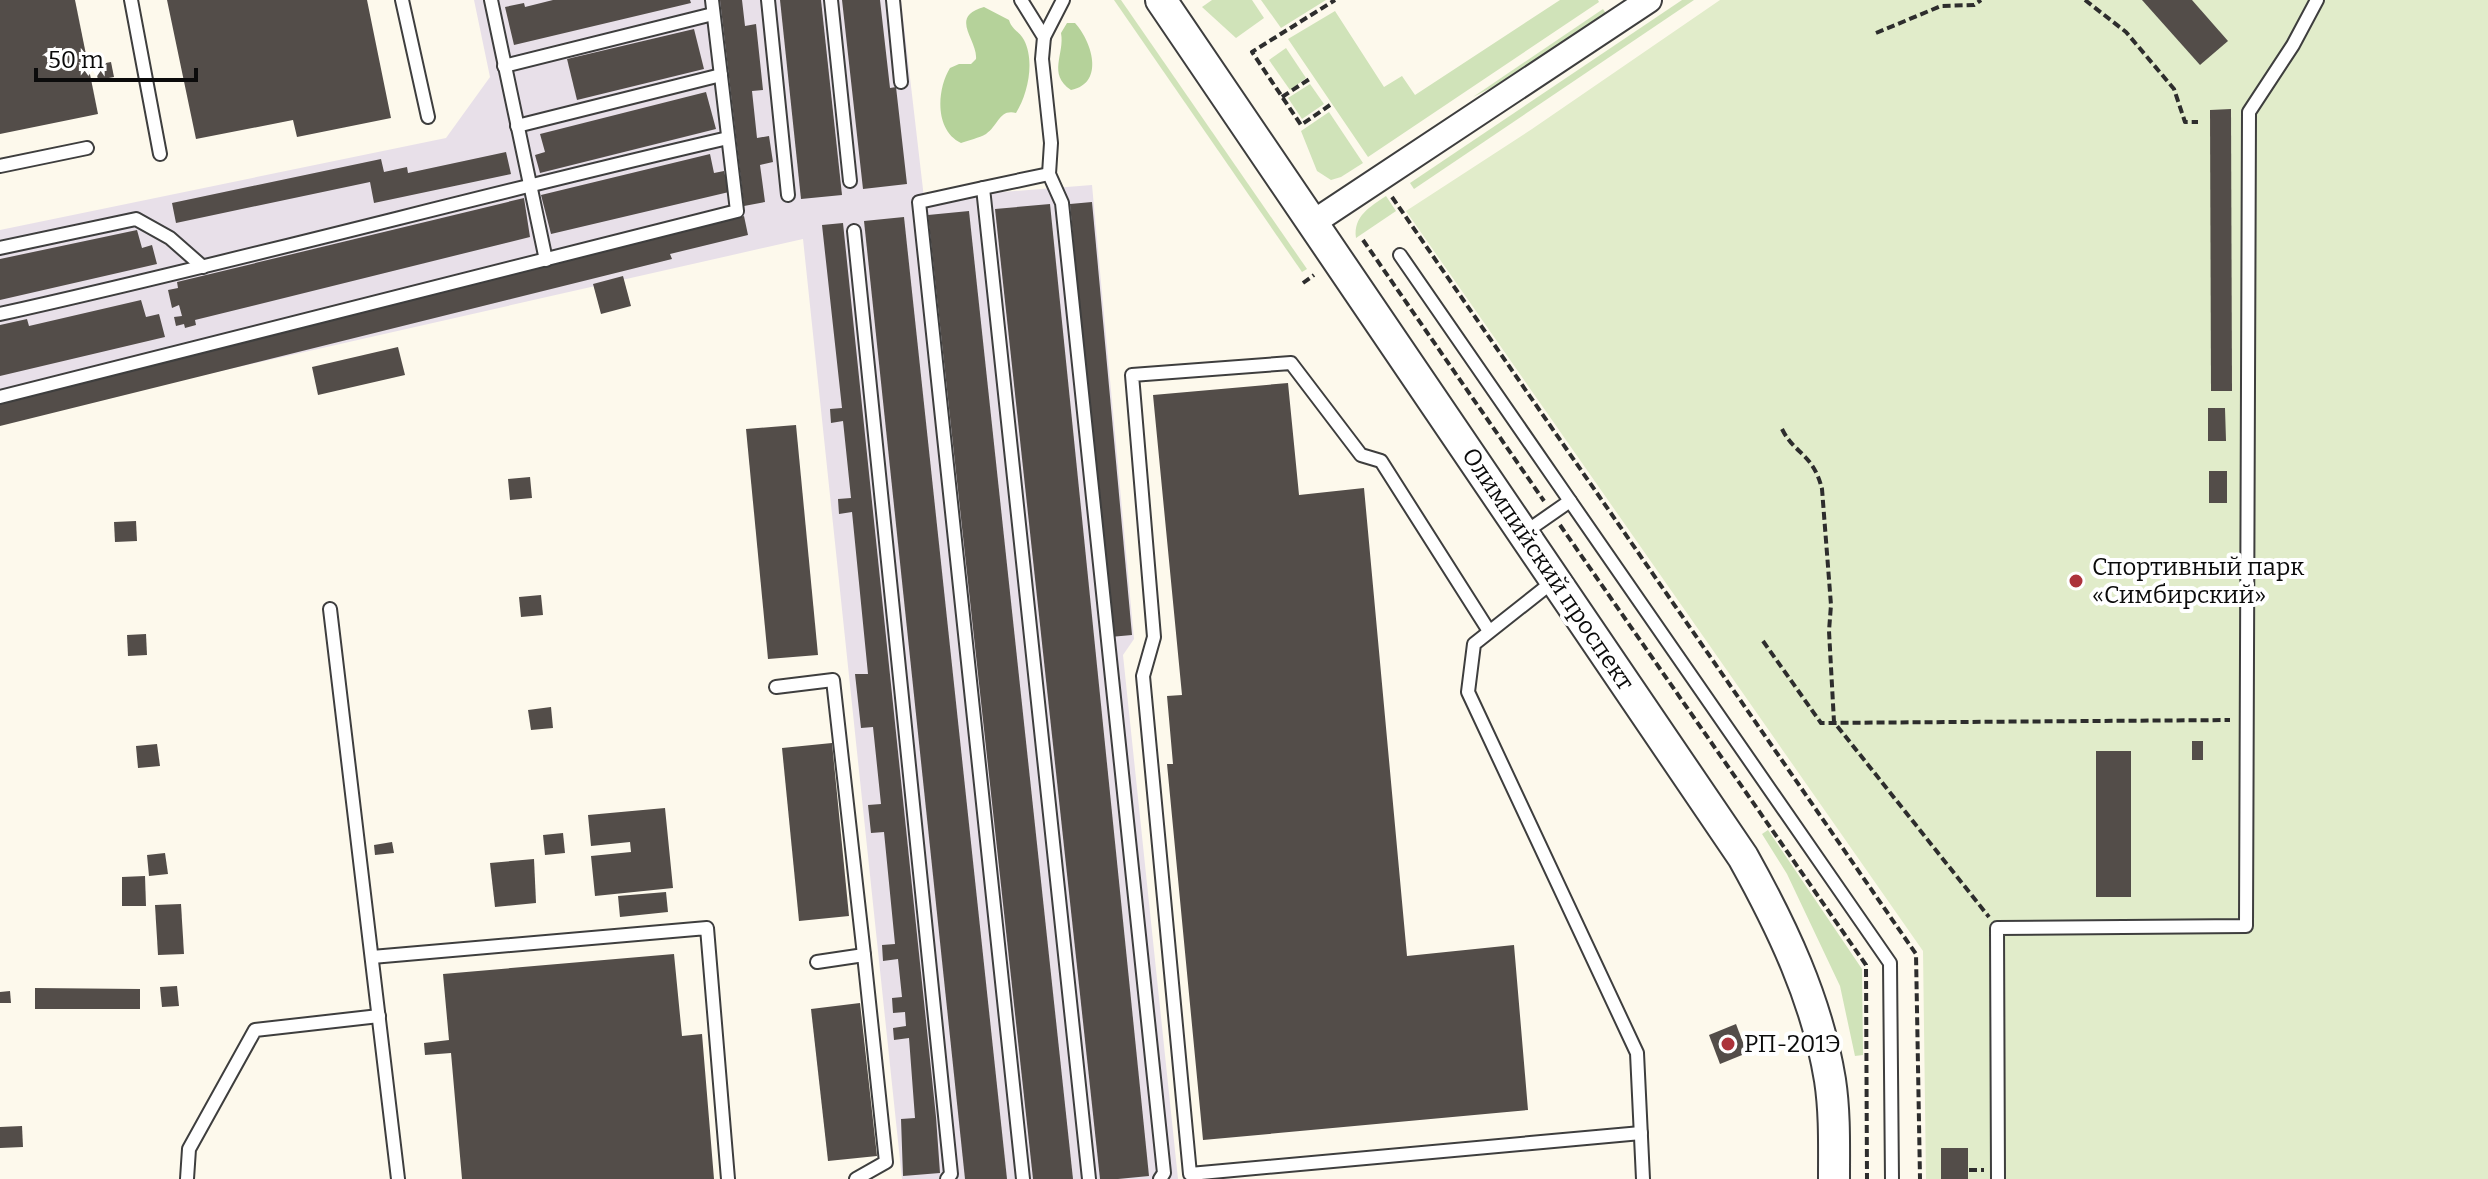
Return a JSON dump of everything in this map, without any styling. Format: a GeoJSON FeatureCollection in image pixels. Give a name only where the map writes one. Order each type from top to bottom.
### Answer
{"type":"FeatureCollection","features":[{"type":"Feature","properties":{"kind":"street","name":"Олимпийский проспект"},"geometry":{"type":"LineString","coordinates":[[1161,0],[1743,857],[1771,907],[1806,984],[1820,1031],[1834,1120],[1834,1179]]}},
{"type":"Feature","properties":{"kind":"street"},"geometry":{"type":"LineString","coordinates":[[1311,224],[1641,2]]}},
{"type":"Feature","properties":{"kind":"lane"},"geometry":{"type":"LineString","coordinates":[[131,0],[160,154]]}},
{"type":"Feature","properties":{"kind":"lane"},"geometry":{"type":"LineString","coordinates":[[402,0],[428,117]]}},
{"type":"Feature","properties":{"kind":"lane"},"geometry":{"type":"LineString","coordinates":[[493,0],[504,66],[546,260]]}},
{"type":"Feature","properties":{"kind":"lane"},"geometry":{"type":"LineString","coordinates":[[768,0],[788,195]]}},
{"type":"Feature","properties":{"kind":"lane"},"geometry":{"type":"LineString","coordinates":[[831,0],[850,181]]}},
{"type":"Feature","properties":{"kind":"lane"},"geometry":{"type":"LineString","coordinates":[[893,0],[901,82]]}},
{"type":"Feature","properties":{"kind":"lane"},"geometry":{"type":"LineString","coordinates":[[1021,0],[1044,37]]}},
{"type":"Feature","properties":{"kind":"lane"},"geometry":{"type":"LineString","coordinates":[[1063,0],[1044,37],[1042,59],[1051,143],[1049,174],[1062,203],[1164,1173],[1160,1179]]}},
{"type":"Feature","properties":{"kind":"lane"},"geometry":{"type":"LineString","coordinates":[[1998,1179],[1997,928],[2246,926],[2249,112],[2293,45],[2317,0]]}},
{"type":"Feature","properties":{"kind":"lane"},"geometry":{"type":"LineString","coordinates":[[0,397],[737,211],[712,7],[504,66]]}},
{"type":"Feature","properties":{"kind":"lane"},"geometry":{"type":"LineString","coordinates":[[517,126],[721,75]]}},
{"type":"Feature","properties":{"kind":"lane"},"geometry":{"type":"LineString","coordinates":[[0,314],[728,138]]}},
{"type":"Feature","properties":{"kind":"lane"},"geometry":{"type":"LineString","coordinates":[[0,166],[87,148]]}},
{"type":"Feature","properties":{"kind":"lane"},"geometry":{"type":"LineString","coordinates":[[1023,1179],[919,202],[1049,174]]}},
{"type":"Feature","properties":{"kind":"lane"},"geometry":{"type":"LineString","coordinates":[[983,188],[1089,1179]]}},
{"type":"Feature","properties":{"kind":"lane"},"geometry":{"type":"LineString","coordinates":[[0,248],[136,219],[170,238],[203,267]]}},
{"type":"Feature","properties":{"kind":"lane"},"geometry":{"type":"LineString","coordinates":[[854,231],[951,1174],[947,1179]]}},
{"type":"Feature","properties":{"kind":"lane"},"geometry":{"type":"LineString","coordinates":[[1400,255],[1890,963],[1892,1179]]}},
{"type":"Feature","properties":{"kind":"lane"},"geometry":{"type":"LineString","coordinates":[[1489,631],[1381,461],[1361,455],[1291,363],[1132,375],[1154,637],[1143,676],[1190,1174],[1250,1174],[1641,1133]]}},
{"type":"Feature","properties":{"kind":"lane"},"geometry":{"type":"LineString","coordinates":[[1524,533],[1570,501]]}},
{"type":"Feature","properties":{"kind":"lane"},"geometry":{"type":"LineString","coordinates":[[1556,579],[1474,644],[1468,692],[1637,1053],[1643,1179]]}},
{"type":"Feature","properties":{"kind":"lane"},"geometry":{"type":"LineString","coordinates":[[330,609],[398,1179]]}},
{"type":"Feature","properties":{"kind":"lane"},"geometry":{"type":"LineString","coordinates":[[776,687],[833,680],[886,1162],[856,1179]]}},
{"type":"Feature","properties":{"kind":"lane"},"geometry":{"type":"LineString","coordinates":[[372,957],[707,928],[728,1179]]}},
{"type":"Feature","properties":{"kind":"lane"},"geometry":{"type":"LineString","coordinates":[[817,962],[864,955]]}},
{"type":"Feature","properties":{"kind":"lane"},"geometry":{"type":"LineString","coordinates":[[187,1179],[189,1149],[255,1030],[379,1016]]}},
{"type":"Feature","properties":{"kind":"path"},"geometry":{"type":"LineString","coordinates":[[1330,105],[1301,125],[1252,52],[1335,0]]}},
{"type":"Feature","properties":{"kind":"path"},"geometry":{"type":"LineString","coordinates":[[1876,33],[1941,6],[1974,5],[1981,0]]}},
{"type":"Feature","properties":{"kind":"path"},"geometry":{"type":"LineString","coordinates":[[2085,0],[2126,32],[2174,89],[2185,122],[2198,122]]}},
{"type":"Feature","properties":{"kind":"path"},"geometry":{"type":"LineString","coordinates":[[1282,97],[1311,78]]}},
{"type":"Feature","properties":{"kind":"path"},"geometry":{"type":"LineString","coordinates":[[1303,283],[1314,275]]}},
{"type":"Feature","properties":{"kind":"path"},"geometry":{"type":"LineString","coordinates":[[1782,429],[1787,439],[1811,460],[1822,489],[1831,605],[1829,631],[1834,722],[1997,928]]}},
{"type":"Feature","properties":{"kind":"path"},"geometry":{"type":"LineString","coordinates":[[1763,641],[1821,723],[2247,719]]}},
{"type":"Feature","properties":{"kind":"shaded area"},"geometry":{"type":"Polygon","coordinates":[[[474,0],[901,0],[924,198],[1092,185],[1134,639],[1123,655],[1178,1179],[902,1179],[803,239],[0,421],[0,230],[446,138],[490,77],[474,0]]]}},
{"type":"Feature","properties":{"kind":"green space"},"geometry":{"type":"Polygon","coordinates":[[[1114,0],[1121,0],[1307,269],[1302,272],[1114,0]]]}},
{"type":"Feature","properties":{"kind":"green space"},"geometry":{"type":"Polygon","coordinates":[[[1212,0],[1252,0],[1264,18],[1236,38],[1202,7],[1212,0]]]}},
{"type":"Feature","properties":{"kind":"green space"},"geometry":{"type":"Polygon","coordinates":[[[1261,0],[1326,0],[1281,28],[1261,0]]]}},
{"type":"Feature","properties":{"kind":"green space"},"geometry":{"type":"Polygon","coordinates":[[[1560,0],[1599,2],[1368,157],[1288,39],[1335,11],[1384,87],[1402,76],[1415,95],[1560,0]]]}},
{"type":"Feature","properties":{"kind":"green space"},"geometry":{"type":"Polygon","coordinates":[[[1682,0],[1694,0],[1414,189],[1410,183],[1682,0]]]}},
{"type":"Feature","properties":{"kind":"green space","name":"Спортивный парк «Симбирский»"},"geometry":{"type":"Polygon","coordinates":[[[1720,0],[2488,0],[2488,1179],[1926,1179],[1923,951],[1406,211],[1720,0]]]}},
{"type":"Feature","properties":{"kind":"green space"},"geometry":{"type":"Polygon","coordinates":[[[984,7],[1009,20],[1024,40],[1029,58],[1029,77],[1016,113],[1006,113],[986,134],[961,143],[952,137],[942,119],[942,87],[950,68],[971,64],[976,59],[966,23],[973,11],[984,7]]]}},
{"type":"Feature","properties":{"kind":"green space"},"geometry":{"type":"Polygon","coordinates":[[[1603,9],[1607,15],[1525,71],[1473,97],[1603,9]]]}},
{"type":"Feature","properties":{"kind":"green space"},"geometry":{"type":"Polygon","coordinates":[[[1067,23],[1075,23],[1081,30],[1092,60],[1089,79],[1071,90],[1064,84],[1058,70],[1061,33],[1067,23]]]}},
{"type":"Feature","properties":{"kind":"green space"},"geometry":{"type":"Polygon","coordinates":[[[1286,48],[1306,78],[1290,90],[1269,60],[1286,48]]]}},
{"type":"Feature","properties":{"kind":"green space"},"geometry":{"type":"Polygon","coordinates":[[[1310,84],[1324,104],[1302,119],[1288,98],[1310,84]]]}},
{"type":"Feature","properties":{"kind":"green space"},"geometry":{"type":"Polygon","coordinates":[[[1329,112],[1363,163],[1331,180],[1317,171],[1301,131],[1329,112]]]}},
{"type":"Feature","properties":{"kind":"green space"},"geometry":{"type":"Polygon","coordinates":[[[1386,196],[1396,211],[1356,238],[1360,218],[1386,196]]]}},
{"type":"Feature","properties":{"kind":"green space"},"geometry":{"type":"Polygon","coordinates":[[[1768,830],[1862,969],[1863,1055],[1855,1056],[1840,986],[1787,874],[1762,834],[1768,830]]]}},
{"type":"Feature","properties":{"kind":"building"},"geometry":{"type":"Polygon","coordinates":[[[0,0],[75,0],[98,114],[0,134],[0,0]]]}},
{"type":"Feature","properties":{"kind":"building"},"geometry":{"type":"Polygon","coordinates":[[[167,0],[367,0],[391,118],[297,137],[293,120],[196,139],[167,0]]]}},
{"type":"Feature","properties":{"kind":"building"},"geometry":{"type":"Polygon","coordinates":[[[553,0],[690,0],[691,3],[514,45],[505,7],[524,3],[525,7],[553,0]]]}},
{"type":"Feature","properties":{"kind":"building"},"geometry":{"type":"Polygon","coordinates":[[[720,0],[742,0],[745,26],[756,24],[763,90],[752,91],[757,138],[769,136],[773,162],[760,165],[765,202],[744,206],[720,0]]]}},
{"type":"Feature","properties":{"kind":"building"},"geometry":{"type":"Polygon","coordinates":[[[780,0],[821,0],[842,195],[801,199],[780,0]]]}},
{"type":"Feature","properties":{"kind":"building"},"geometry":{"type":"Polygon","coordinates":[[[842,0],[880,0],[890,88],[896,87],[907,184],[863,189],[842,0]]]}},
{"type":"Feature","properties":{"kind":"building"},"geometry":{"type":"Polygon","coordinates":[[[2142,0],[2192,0],[2228,41],[2200,65],[2142,0]]]}},
{"type":"Feature","properties":{"kind":"building"},"geometry":{"type":"Polygon","coordinates":[[[694,29],[704,69],[577,100],[567,59],[694,29]]]}},
{"type":"Feature","properties":{"kind":"building"},"geometry":{"type":"Polygon","coordinates":[[[111,62],[114,77],[98,80],[95,65],[111,62]]]}},
{"type":"Feature","properties":{"kind":"building"},"geometry":{"type":"Polygon","coordinates":[[[706,92],[716,129],[540,173],[535,155],[545,152],[540,134],[706,92]]]}},
{"type":"Feature","properties":{"kind":"building"},"geometry":{"type":"Polygon","coordinates":[[[2231,109],[2232,391],[2211,391],[2210,110],[2231,109]]]}},
{"type":"Feature","properties":{"kind":"building"},"geometry":{"type":"Polygon","coordinates":[[[506,152],[511,174],[374,203],[370,182],[176,223],[172,203],[381,159],[384,172],[407,167],[408,173],[506,152]]]}},
{"type":"Feature","properties":{"kind":"building"},"geometry":{"type":"Polygon","coordinates":[[[710,154],[714,173],[724,171],[729,192],[551,234],[541,195],[710,154]]]}},
{"type":"Feature","properties":{"kind":"building"},"geometry":{"type":"Polygon","coordinates":[[[524,198],[530,237],[195,320],[196,325],[185,328],[184,324],[176,326],[174,317],[182,316],[179,305],[172,308],[168,290],[178,288],[177,282],[524,198]]]}},
{"type":"Feature","properties":{"kind":"building"},"geometry":{"type":"Polygon","coordinates":[[[1092,202],[1132,635],[1110,637],[1070,204],[1092,202]]]}},
{"type":"Feature","properties":{"kind":"building"},"geometry":{"type":"Polygon","coordinates":[[[1050,204],[1149,1176],[1118,1179],[1100,1179],[995,209],[1050,204]]]}},
{"type":"Feature","properties":{"kind":"building"},"geometry":{"type":"Polygon","coordinates":[[[969,211],[1073,1179],[1033,1179],[928,215],[969,211]]]}},
{"type":"Feature","properties":{"kind":"building"},"geometry":{"type":"Polygon","coordinates":[[[744,216],[748,235],[670,254],[672,259],[0,426],[0,403],[744,216]]]}},
{"type":"Feature","properties":{"kind":"building"},"geometry":{"type":"Polygon","coordinates":[[[904,217],[1007,1179],[965,1179],[864,221],[904,217]]]}},
{"type":"Feature","properties":{"kind":"building"},"geometry":{"type":"Polygon","coordinates":[[[843,223],[940,1173],[903,1176],[901,1119],[915,1118],[909,1038],[894,1040],[893,1028],[906,1026],[905,1012],[893,1013],[892,998],[902,997],[898,959],[883,961],[882,945],[895,944],[884,832],[871,833],[868,805],[881,804],[873,727],[861,728],[855,674],[868,674],[852,512],[839,514],[838,499],[851,498],[843,421],[831,423],[830,409],[842,408],[822,225],[843,223]]]}},
{"type":"Feature","properties":{"kind":"building"},"geometry":{"type":"Polygon","coordinates":[[[137,230],[142,248],[152,245],[157,264],[0,300],[0,259],[137,230]]]}},
{"type":"Feature","properties":{"kind":"building"},"geometry":{"type":"Polygon","coordinates":[[[623,276],[631,306],[601,314],[593,284],[623,276]]]}},
{"type":"Feature","properties":{"kind":"building"},"geometry":{"type":"Polygon","coordinates":[[[141,300],[146,317],[159,314],[165,337],[0,376],[0,325],[27,319],[29,326],[141,300]]]}},
{"type":"Feature","properties":{"kind":"building"},"geometry":{"type":"Polygon","coordinates":[[[398,347],[405,375],[318,395],[312,367],[398,347]]]}},
{"type":"Feature","properties":{"kind":"building"},"geometry":{"type":"Polygon","coordinates":[[[1288,383],[1299,495],[1364,488],[1407,956],[1514,945],[1528,1110],[1203,1140],[1167,764],[1173,764],[1167,696],[1182,695],[1153,395],[1288,383]]]}},
{"type":"Feature","properties":{"kind":"building"},"geometry":{"type":"Polygon","coordinates":[[[2208,408],[2225,408],[2226,441],[2208,441],[2208,408]]]}},
{"type":"Feature","properties":{"kind":"building"},"geometry":{"type":"Polygon","coordinates":[[[796,425],[818,655],[768,659],[746,429],[796,425]]]}},
{"type":"Feature","properties":{"kind":"building"},"geometry":{"type":"Polygon","coordinates":[[[2209,471],[2227,471],[2227,503],[2209,503],[2209,471]]]}},
{"type":"Feature","properties":{"kind":"building"},"geometry":{"type":"Polygon","coordinates":[[[530,477],[532,498],[510,500],[508,479],[530,477]]]}},
{"type":"Feature","properties":{"kind":"building"},"geometry":{"type":"Polygon","coordinates":[[[136,521],[137,541],[115,542],[114,522],[136,521]]]}},
{"type":"Feature","properties":{"kind":"building"},"geometry":{"type":"Polygon","coordinates":[[[541,595],[543,615],[521,617],[519,597],[541,595]]]}},
{"type":"Feature","properties":{"kind":"building"},"geometry":{"type":"Polygon","coordinates":[[[146,634],[147,655],[128,656],[127,635],[146,634]]]}},
{"type":"Feature","properties":{"kind":"building"},"geometry":{"type":"Polygon","coordinates":[[[551,707],[553,728],[531,730],[528,710],[551,707]]]}},
{"type":"Feature","properties":{"kind":"building"},"geometry":{"type":"Polygon","coordinates":[[[2192,741],[2203,741],[2203,760],[2192,760],[2192,741]]]}},
{"type":"Feature","properties":{"kind":"building"},"geometry":{"type":"Polygon","coordinates":[[[832,743],[849,916],[799,921],[782,748],[832,743]]]}},
{"type":"Feature","properties":{"kind":"building"},"geometry":{"type":"Polygon","coordinates":[[[157,744],[160,766],[138,768],[136,746],[157,744]]]}},
{"type":"Feature","properties":{"kind":"building"},"geometry":{"type":"Polygon","coordinates":[[[2096,751],[2131,751],[2131,897],[2096,897],[2096,751]]]}},
{"type":"Feature","properties":{"kind":"building"},"geometry":{"type":"Polygon","coordinates":[[[665,808],[673,888],[595,896],[591,856],[631,852],[630,842],[591,846],[588,815],[665,808]]]}},
{"type":"Feature","properties":{"kind":"building"},"geometry":{"type":"Polygon","coordinates":[[[563,833],[565,853],[545,855],[543,835],[563,833]]]}},
{"type":"Feature","properties":{"kind":"building"},"geometry":{"type":"Polygon","coordinates":[[[392,842],[394,853],[375,855],[374,845],[392,842]]]}},
{"type":"Feature","properties":{"kind":"building"},"geometry":{"type":"Polygon","coordinates":[[[165,853],[168,874],[149,876],[147,855],[165,853]]]}},
{"type":"Feature","properties":{"kind":"building"},"geometry":{"type":"Polygon","coordinates":[[[534,859],[536,903],[495,907],[490,863],[534,859]]]}},
{"type":"Feature","properties":{"kind":"building"},"geometry":{"type":"Polygon","coordinates":[[[145,876],[146,906],[122,906],[122,877],[145,876]]]}},
{"type":"Feature","properties":{"kind":"building"},"geometry":{"type":"Polygon","coordinates":[[[666,892],[668,912],[620,917],[618,896],[666,892]]]}},
{"type":"Feature","properties":{"kind":"building"},"geometry":{"type":"Polygon","coordinates":[[[181,904],[184,954],[158,955],[155,905],[181,904]]]}},
{"type":"Feature","properties":{"kind":"building"},"geometry":{"type":"Polygon","coordinates":[[[674,954],[682,1036],[702,1034],[714,1179],[462,1179],[451,1053],[425,1055],[424,1043],[449,1040],[443,974],[674,954]]]}},
{"type":"Feature","properties":{"kind":"building"},"geometry":{"type":"Polygon","coordinates":[[[177,986],[179,1006],[162,1007],[160,987],[177,986]]]}},
{"type":"Feature","properties":{"kind":"building"},"geometry":{"type":"Polygon","coordinates":[[[35,988],[140,989],[140,1009],[35,1009],[35,988]]]}},
{"type":"Feature","properties":{"kind":"building"},"geometry":{"type":"Polygon","coordinates":[[[10,991],[11,1003],[0,1003],[0,992],[10,991]]]}},
{"type":"Feature","properties":{"kind":"building"},"geometry":{"type":"Polygon","coordinates":[[[860,1003],[877,1156],[828,1161],[811,1009],[860,1003]]]}},
{"type":"Feature","properties":{"kind":"building","name":"РП-201Э"},"geometry":{"type":"Polygon","coordinates":[[[1736,1024],[1747,1053],[1720,1064],[1709,1035],[1736,1024]]]}},
{"type":"Feature","properties":{"kind":"building"},"geometry":{"type":"Polygon","coordinates":[[[22,1126],[23,1147],[0,1148],[0,1127],[22,1126]]]}},
{"type":"Feature","properties":{"kind":"building"},"geometry":{"type":"Polygon","coordinates":[[[1941,1148],[1968,1148],[1968,1179],[1941,1179],[1941,1148]]]}},
{"type":"Feature","properties":{"kind":"place","name":"Спортивный парк «Симбирский»"},"geometry":{"type":"Point","coordinates":[2076,581]}},
{"type":"Feature","properties":{"kind":"place","name":"РП-201Э"},"geometry":{"type":"Point","coordinates":[1728,1044]}}]}
